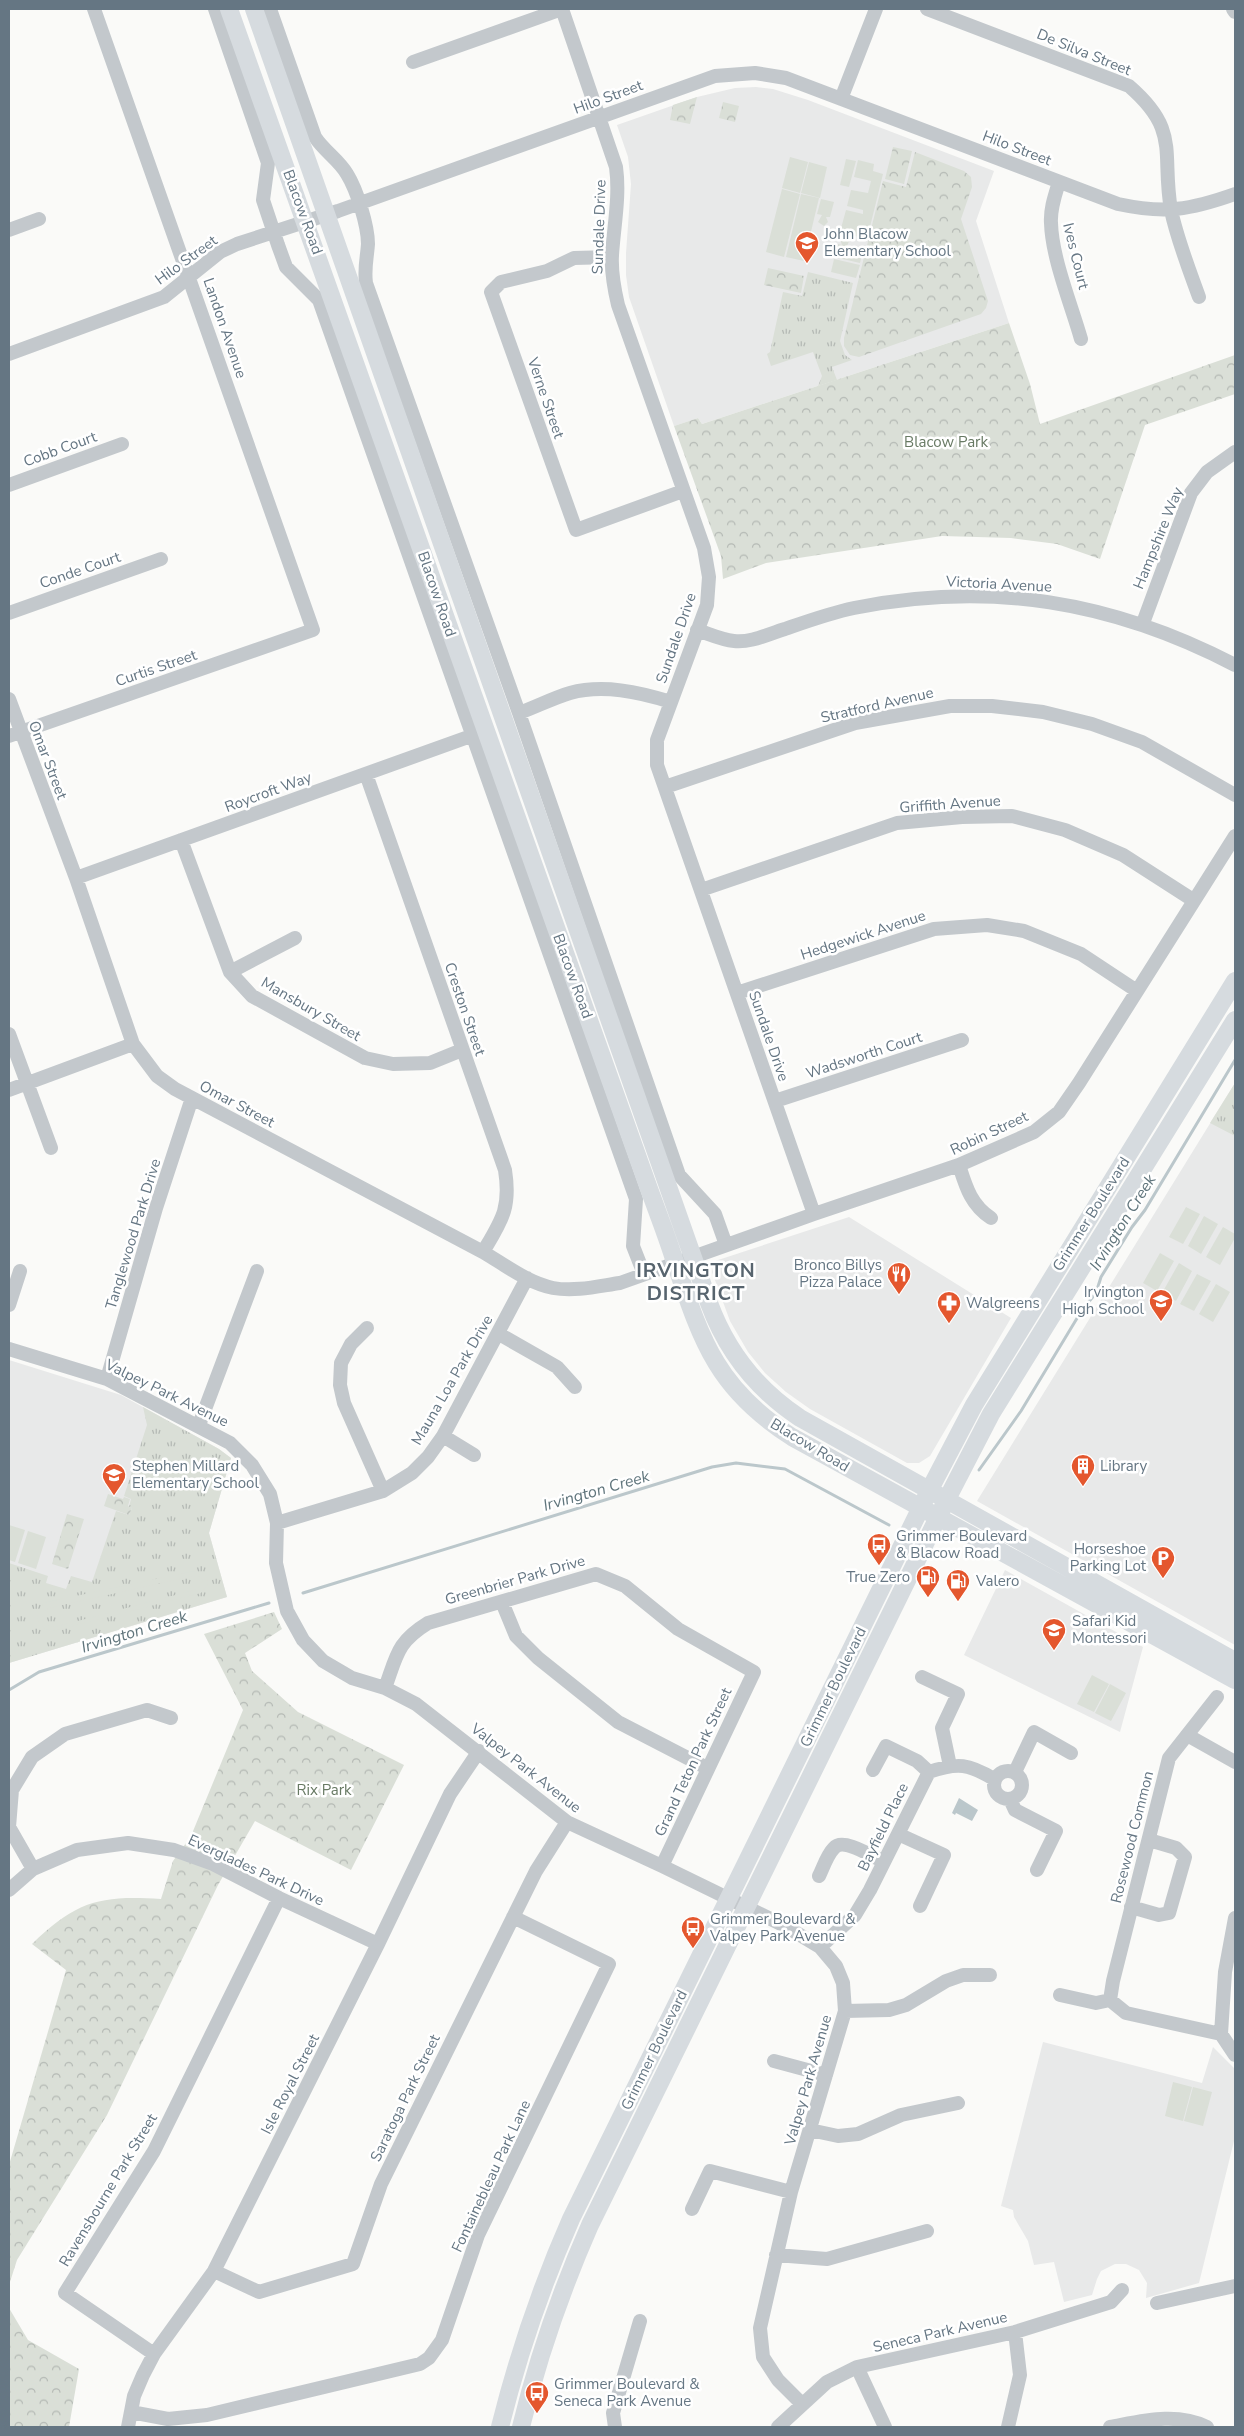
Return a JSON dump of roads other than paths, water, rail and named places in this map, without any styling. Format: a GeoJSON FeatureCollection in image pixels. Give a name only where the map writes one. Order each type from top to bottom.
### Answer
{"type":"FeatureCollection","features":[{"type":"Feature","properties":{"kind":"main road","name":"Blacow Road"},"geometry":{"type":"LineString","coordinates":[[229,9],[703,1341],[720,1370],[743,1398],[766,1419],[792,1437],[1235,1680]]}},
{"type":"Feature","properties":{"kind":"main road","name":"Blacow Road"},"geometry":{"type":"LineString","coordinates":[[254,9],[328,214],[693,1256],[721,1333],[738,1362],[765,1391],[809,1423],[1235,1661]]}},
{"type":"Feature","properties":{"kind":"main road","name":"Grimmer Boulevard"},"geometry":{"type":"LineString","coordinates":[[500,2427],[515,2368],[548,2270],[571,2219],[930,1491],[974,1405],[1235,981]]}},
{"type":"Feature","properties":{"kind":"main road","name":"Grimmer Boulevard"},"geometry":{"type":"LineString","coordinates":[[521,2427],[540,2355],[567,2276],[590,2225],[946,1501],[991,1414],[1235,1020]]}},
{"type":"Feature","properties":{"kind":"street","name":"Landon Avenue"},"geometry":{"type":"LineString","coordinates":[[94,9],[190,275],[313,630]]}},
{"type":"Feature","properties":{"kind":"street","name":"Blacow Road"},"geometry":{"type":"LineString","coordinates":[[214,9],[268,162],[263,200],[286,267],[319,300],[636,1198],[637,1214],[634,1246],[644,1274]]}},
{"type":"Feature","properties":{"kind":"street"},"geometry":{"type":"LineString","coordinates":[[270,9],[315,137],[348,176],[358,202],[367,236],[365,259],[366,283],[519,713],[679,1175],[715,1214],[726,1246]]}},
{"type":"Feature","properties":{"kind":"street"},"geometry":{"type":"LineString","coordinates":[[414,62],[562,9]]}},
{"type":"Feature","properties":{"kind":"street","name":"Sundale Drive"},"geometry":{"type":"LineString","coordinates":[[562,9],[613,154],[618,182],[612,257],[613,283],[618,305],[704,548],[708,567],[707,605],[657,740],[657,765],[814,1214]]}},
{"type":"Feature","properties":{"kind":"street"},"geometry":{"type":"LineString","coordinates":[[841,99],[876,9]]}},
{"type":"Feature","properties":{"kind":"street","name":"De Silva Street"},"geometry":{"type":"LineString","coordinates":[[928,9],[1129,86],[1147,102],[1159,118],[1167,144],[1171,210],[1199,297]]}},
{"type":"Feature","properties":{"kind":"street","name":"Hilo Street"},"geometry":{"type":"LineString","coordinates":[[9,354],[164,297],[220,252],[237,244],[306,222],[697,82],[729,74],[755,73],[786,78],[1118,204],[1147,210],[1187,209],[1235,194]]}},
{"type":"Feature","properties":{"kind":"street","name":"Ives Court"},"geometry":{"type":"LineString","coordinates":[[1059,182],[1053,199],[1050,222],[1053,242],[1081,338]]}},
{"type":"Feature","properties":{"kind":"street"},"geometry":{"type":"LineString","coordinates":[[9,230],[39,219]]}},
{"type":"Feature","properties":{"kind":"street","name":"Verne Street"},"geometry":{"type":"LineString","coordinates":[[612,257],[574,258],[547,271],[500,282],[492,292],[576,530],[683,491]]}},
{"type":"Feature","properties":{"kind":"street","name":"Cobb Court"},"geometry":{"type":"LineString","coordinates":[[9,485],[122,444]]}},
{"type":"Feature","properties":{"kind":"street","name":"Hampshire Way"},"geometry":{"type":"LineString","coordinates":[[1143,623],[1191,493],[1207,472],[1235,452]]}},
{"type":"Feature","properties":{"kind":"street","name":"Conde Court"},"geometry":{"type":"LineString","coordinates":[[9,612],[161,559]]}},
{"type":"Feature","properties":{"kind":"street","name":"Victoria Avenue"},"geometry":{"type":"LineString","coordinates":[[697,630],[732,641],[749,641],[852,608],[934,596],[992,596],[1070,605],[1143,623],[1192,643],[1235,665]]}},
{"type":"Feature","properties":{"kind":"street","name":"Curtis Street"},"geometry":{"type":"LineString","coordinates":[[14,734],[313,630]]}},
{"type":"Feature","properties":{"kind":"street"},"geometry":{"type":"LineString","coordinates":[[519,713],[572,693],[601,690],[625,690],[671,702]]}},
{"type":"Feature","properties":{"kind":"street","name":"Omar Street"},"geometry":{"type":"LineString","coordinates":[[9,699],[14,734],[76,878],[133,1044],[157,1076],[175,1089],[483,1252],[527,1278],[554,1288],[588,1288],[620,1283],[675,1263]]}},
{"type":"Feature","properties":{"kind":"street","name":"Stratford Avenue"},"geometry":{"type":"LineString","coordinates":[[665,787],[855,723],[950,706],[992,706],[1043,712],[1092,724],[1142,742],[1235,795]]}},
{"type":"Feature","properties":{"kind":"street","name":"Roycroft Way"},"geometry":{"type":"LineString","coordinates":[[76,878],[472,736]]}},
{"type":"Feature","properties":{"kind":"street","name":"Creston Street"},"geometry":{"type":"LineString","coordinates":[[366,774],[505,1170],[508,1192],[506,1210],[483,1252]]}},
{"type":"Feature","properties":{"kind":"street","name":"Griffith Avenue"},"geometry":{"type":"LineString","coordinates":[[701,890],[897,823],[962,817],[1012,816],[1065,830],[1122,855],[1193,900]]}},
{"type":"Feature","properties":{"kind":"street","name":"Robin Street"},"geometry":{"type":"LineString","coordinates":[[675,1263],[959,1165],[1034,1132],[1059,1112],[1079,1083],[1235,836]]}},
{"type":"Feature","properties":{"kind":"street","name":"Mansbury Street"},"geometry":{"type":"LineString","coordinates":[[181,840],[230,972],[252,996],[365,1058],[394,1064],[430,1063],[462,1050]]}},
{"type":"Feature","properties":{"kind":"street","name":"Hedgewick Avenue"},"geometry":{"type":"LineString","coordinates":[[737,993],[934,929],[987,924],[1024,931],[1081,954],[1137,991]]}},
{"type":"Feature","properties":{"kind":"street"},"geometry":{"type":"LineString","coordinates":[[230,972],[295,938]]}},
{"type":"Feature","properties":{"kind":"street"},"geometry":{"type":"LineString","coordinates":[[9,1034],[51,1148]]}},
{"type":"Feature","properties":{"kind":"street","name":"Wadsworth Court"},"geometry":{"type":"LineString","coordinates":[[775,1101],[962,1040]]}},
{"type":"Feature","properties":{"kind":"street"},"geometry":{"type":"LineString","coordinates":[[9,1090],[133,1044]]}},
{"type":"Feature","properties":{"kind":"street","name":"Tanglewood Park Drive"},"geometry":{"type":"LineString","coordinates":[[107,1379],[156,1208],[192,1098]]}},
{"type":"Feature","properties":{"kind":"street"},"geometry":{"type":"LineString","coordinates":[[959,1165],[968,1193],[979,1210],[991,1218]]}},
{"type":"Feature","properties":{"kind":"street"},"geometry":{"type":"LineString","coordinates":[[9,1305],[20,1270]]}},
{"type":"Feature","properties":{"kind":"street"},"geometry":{"type":"LineString","coordinates":[[199,1425],[257,1271]]}},
{"type":"Feature","properties":{"kind":"street","name":"Mauna Loa Park Drive"},"geometry":{"type":"LineString","coordinates":[[277,1523],[383,1491],[412,1473],[428,1457],[443,1436],[499,1334],[527,1278]]}},
{"type":"Feature","properties":{"kind":"street"},"geometry":{"type":"LineString","coordinates":[[367,1328],[350,1344],[341,1364],[340,1385],[344,1403],[383,1491]]}},
{"type":"Feature","properties":{"kind":"street"},"geometry":{"type":"LineString","coordinates":[[499,1334],[557,1367],[575,1387]]}},
{"type":"Feature","properties":{"kind":"street","name":"Valpey Park Avenue"},"geometry":{"type":"LineString","coordinates":[[9,1349],[107,1379],[199,1425],[230,1443],[252,1465],[270,1494],[277,1523],[276,1563],[287,1611],[303,1640],[323,1661],[352,1678],[385,1688],[416,1704],[479,1751],[567,1822],[785,1926],[820,1948],[836,1966],[843,1982],[845,2011],[791,2192],[760,2328],[763,2357],[778,2380],[802,2404]]}},
{"type":"Feature","properties":{"kind":"street"},"geometry":{"type":"LineString","coordinates":[[443,1436],[474,1455]]}},
{"type":"Feature","properties":{"kind":"street","name":"Greenbrier Park Drive"},"geometry":{"type":"LineString","coordinates":[[385,1688],[399,1647],[410,1634],[428,1622],[596,1574],[625,1586],[678,1629],[754,1672]]}},
{"type":"Feature","properties":{"kind":"street"},"geometry":{"type":"LineString","coordinates":[[502,1602],[516,1636],[538,1658],[618,1722],[707,1768]]}},
{"type":"Feature","properties":{"kind":"street","name":"Grand Teton Park Street"},"geometry":{"type":"LineString","coordinates":[[662,1866],[754,1672]]}},
{"type":"Feature","properties":{"kind":"street"},"geometry":{"type":"LineString","coordinates":[[922,1677],[958,1694],[942,1728],[950,1766]]}},
{"type":"Feature","properties":{"kind":"street","name":"Rosewood Common"},"geometry":{"type":"LineString","coordinates":[[1110,2000],[1113,1981],[1169,1758],[1218,1697]]}},
{"type":"Feature","properties":{"kind":"street"},"geometry":{"type":"LineString","coordinates":[[33,1869],[10,1827],[12,1790],[32,1757],[65,1734],[147,1710],[170,1718]]}},
{"type":"Feature","properties":{"kind":"street"},"geometry":{"type":"LineString","coordinates":[[1015,1772],[1034,1732],[1071,1753]]}},
{"type":"Feature","properties":{"kind":"street"},"geometry":{"type":"LineString","coordinates":[[1186,1735],[1235,1762]]}},
{"type":"Feature","properties":{"kind":"street"},"geometry":{"type":"LineString","coordinates":[[873,1770],[886,1746],[917,1761],[929,1772],[950,1766],[974,1767],[994,1778]]}},
{"type":"Feature","properties":{"kind":"street","name":"Isle Royal Street"},"geometry":{"type":"LineString","coordinates":[[128,2427],[143,2375],[154,2354],[214,2271],[378,1944],[450,1794],[479,1751]]}},
{"type":"Feature","properties":{"kind":"street"},"geometry":{"type":"LineString","coordinates":[[1005,1770],[1015,1772],[1021,1779],[1022,1788],[1017,1796],[1010,1799],[1003,1798],[995,1792],[994,1778],[1005,1770]]}},
{"type":"Feature","properties":{"kind":"street","name":"Bayfield Place"},"geometry":{"type":"LineString","coordinates":[[820,1948],[855,1915],[929,1772]]}},
{"type":"Feature","properties":{"kind":"street"},"geometry":{"type":"LineString","coordinates":[[1010,1799],[1015,1810],[1056,1831],[1037,1870]]}},
{"type":"Feature","properties":{"kind":"street","name":"Saratoga Park Street"},"geometry":{"type":"LineString","coordinates":[[214,2271],[259,2292],[353,2264],[381,2184],[536,1871],[567,1822]]}},
{"type":"Feature","properties":{"kind":"street"},"geometry":{"type":"LineString","coordinates":[[898,1834],[944,1855],[920,1906]]}},
{"type":"Feature","properties":{"kind":"street"},"geometry":{"type":"LineString","coordinates":[[1132,1907],[1159,1915],[1169,1912],[1185,1857],[1176,1848],[1149,1840]]}},
{"type":"Feature","properties":{"kind":"street","name":"Everglades Park Drive"},"geometry":{"type":"LineString","coordinates":[[9,1890],[33,1869],[77,1850],[128,1843],[181,1852],[213,1864],[279,1898],[378,1944]]}},
{"type":"Feature","properties":{"kind":"street"},"geometry":{"type":"LineString","coordinates":[[819,1876],[833,1848],[838,1844],[848,1844],[884,1862]]}},
{"type":"Feature","properties":{"kind":"street","name":"Ravensbourne Park Street"},"geometry":{"type":"LineString","coordinates":[[154,2354],[65,2293],[154,2151],[279,1898]]}},
{"type":"Feature","properties":{"kind":"street","name":"Fontainebleau Park Lane"},"geometry":{"type":"LineString","coordinates":[[131,2412],[168,2419],[207,2415],[420,2364],[437,2349],[445,2332],[478,2235],[610,1964],[513,1916]]}},
{"type":"Feature","properties":{"kind":"street"},"geometry":{"type":"LineString","coordinates":[[1235,1918],[1226,1972],[1221,2034],[1235,2055]]}},
{"type":"Feature","properties":{"kind":"street"},"geometry":{"type":"LineString","coordinates":[[845,2011],[889,2010],[906,2005],[946,1981],[963,1975],[990,1975]]}},
{"type":"Feature","properties":{"kind":"street"},"geometry":{"type":"LineString","coordinates":[[1060,1995],[1096,2003],[1110,2000],[1126,2013],[1221,2034]]}},
{"type":"Feature","properties":{"kind":"street"},"geometry":{"type":"LineString","coordinates":[[774,2061],[826,2075]]}},
{"type":"Feature","properties":{"kind":"street"},"geometry":{"type":"LineString","coordinates":[[810,2130],[838,2136],[858,2134],[901,2115],[958,2102]]}},
{"type":"Feature","properties":{"kind":"street"},"geometry":{"type":"LineString","coordinates":[[692,2209],[710,2171],[791,2192]]}},
{"type":"Feature","properties":{"kind":"street"},"geometry":{"type":"LineString","coordinates":[[776,2255],[827,2259],[927,2231]]}},
{"type":"Feature","properties":{"kind":"street"},"geometry":{"type":"LineString","coordinates":[[1157,2303],[1235,2286]]}},
{"type":"Feature","properties":{"kind":"street","name":"Seneca Park Avenue"},"geometry":{"type":"LineString","coordinates":[[778,2427],[827,2382],[857,2367],[1015,2332],[1111,2302],[1122,2290]]}},
{"type":"Feature","properties":{"kind":"street"},"geometry":{"type":"LineString","coordinates":[[615,2427],[613,2413],[640,2321]]}},
{"type":"Feature","properties":{"kind":"street"},"geometry":{"type":"LineString","coordinates":[[1008,2427],[1020,2375],[1015,2332]]}},
{"type":"Feature","properties":{"kind":"street"},"geometry":{"type":"LineString","coordinates":[[857,2367],[886,2427]]}},
{"type":"Feature","properties":{"kind":"street"},"geometry":{"type":"LineString","coordinates":[[1111,2427],[1154,2419],[1192,2420],[1207,2427]]}},
{"type":"Feature","properties":{"kind":"waterway","name":"Irvington Creek"},"geometry":{"type":"LineString","coordinates":[[979,1470],[1021,1411],[1082,1310],[1096,1293],[1101,1277],[1132,1227],[1145,1210],[1235,1060]]}},
{"type":"Feature","properties":{"kind":"waterway","name":"Irvington Creek"},"geometry":{"type":"LineString","coordinates":[[303,1593],[712,1467],[736,1463],[785,1469],[889,1525]]}},
{"type":"Feature","properties":{"kind":"waterway","name":"Irvington Creek"},"geometry":{"type":"LineString","coordinates":[[9,1690],[39,1672],[269,1603]]}},
{"type":"Feature","properties":{"kind":"place","name":"John Blacow Elementary School"},"geometry":{"type":"Point","coordinates":[807,264]}},
{"type":"Feature","properties":{"kind":"place","name":"Bronco Billys Pizza Palace"},"geometry":{"type":"Point","coordinates":[899,1295]}},
{"type":"Feature","properties":{"kind":"place","name":"Irvington High School"},"geometry":{"type":"Point","coordinates":[1161,1322]}},
{"type":"Feature","properties":{"kind":"place","name":"Walgreens"},"geometry":{"type":"Point","coordinates":[949,1324]}},
{"type":"Feature","properties":{"kind":"place","name":"Library"},"geometry":{"type":"Point","coordinates":[1083,1487]}},
{"type":"Feature","properties":{"kind":"place","name":"Stephen Millard Elementary School"},"geometry":{"type":"Point","coordinates":[114,1496]}},
{"type":"Feature","properties":{"kind":"place","name":"Grimmer Boulevard & Blacow Road"},"geometry":{"type":"Point","coordinates":[879,1566]}},
{"type":"Feature","properties":{"kind":"place","name":"Horseshoe Parking Lot"},"geometry":{"type":"Point","coordinates":[1163,1579]}},
{"type":"Feature","properties":{"kind":"place","name":"True Zero"},"geometry":{"type":"Point","coordinates":[928,1598]}},
{"type":"Feature","properties":{"kind":"place","name":"Valero"},"geometry":{"type":"Point","coordinates":[958,1602]}},
{"type":"Feature","properties":{"kind":"place","name":"Safari Kid Montessori"},"geometry":{"type":"Point","coordinates":[1054,1651]}},
{"type":"Feature","properties":{"kind":"place","name":"Grimmer Boulevard & Valpey Park Avenue"},"geometry":{"type":"Point","coordinates":[693,1949]}},
{"type":"Feature","properties":{"kind":"place","name":"Grimmer Boulevard & Seneca Park Avenue"},"geometry":{"type":"Point","coordinates":[537,2414]}},
{"type":"Feature","properties":{"kind":"district","name":"IRVINGTON DISTRICT"},"geometry":{"type":"Point","coordinates":[696,1282]}},
{"type":"Feature","properties":{"kind":"park label","name":"Blacow Park"},"geometry":{"type":"Point","coordinates":[946,442]}},
{"type":"Feature","properties":{"kind":"park label","name":"Rix Park"},"geometry":{"type":"Point","coordinates":[324,1790]}}]}
